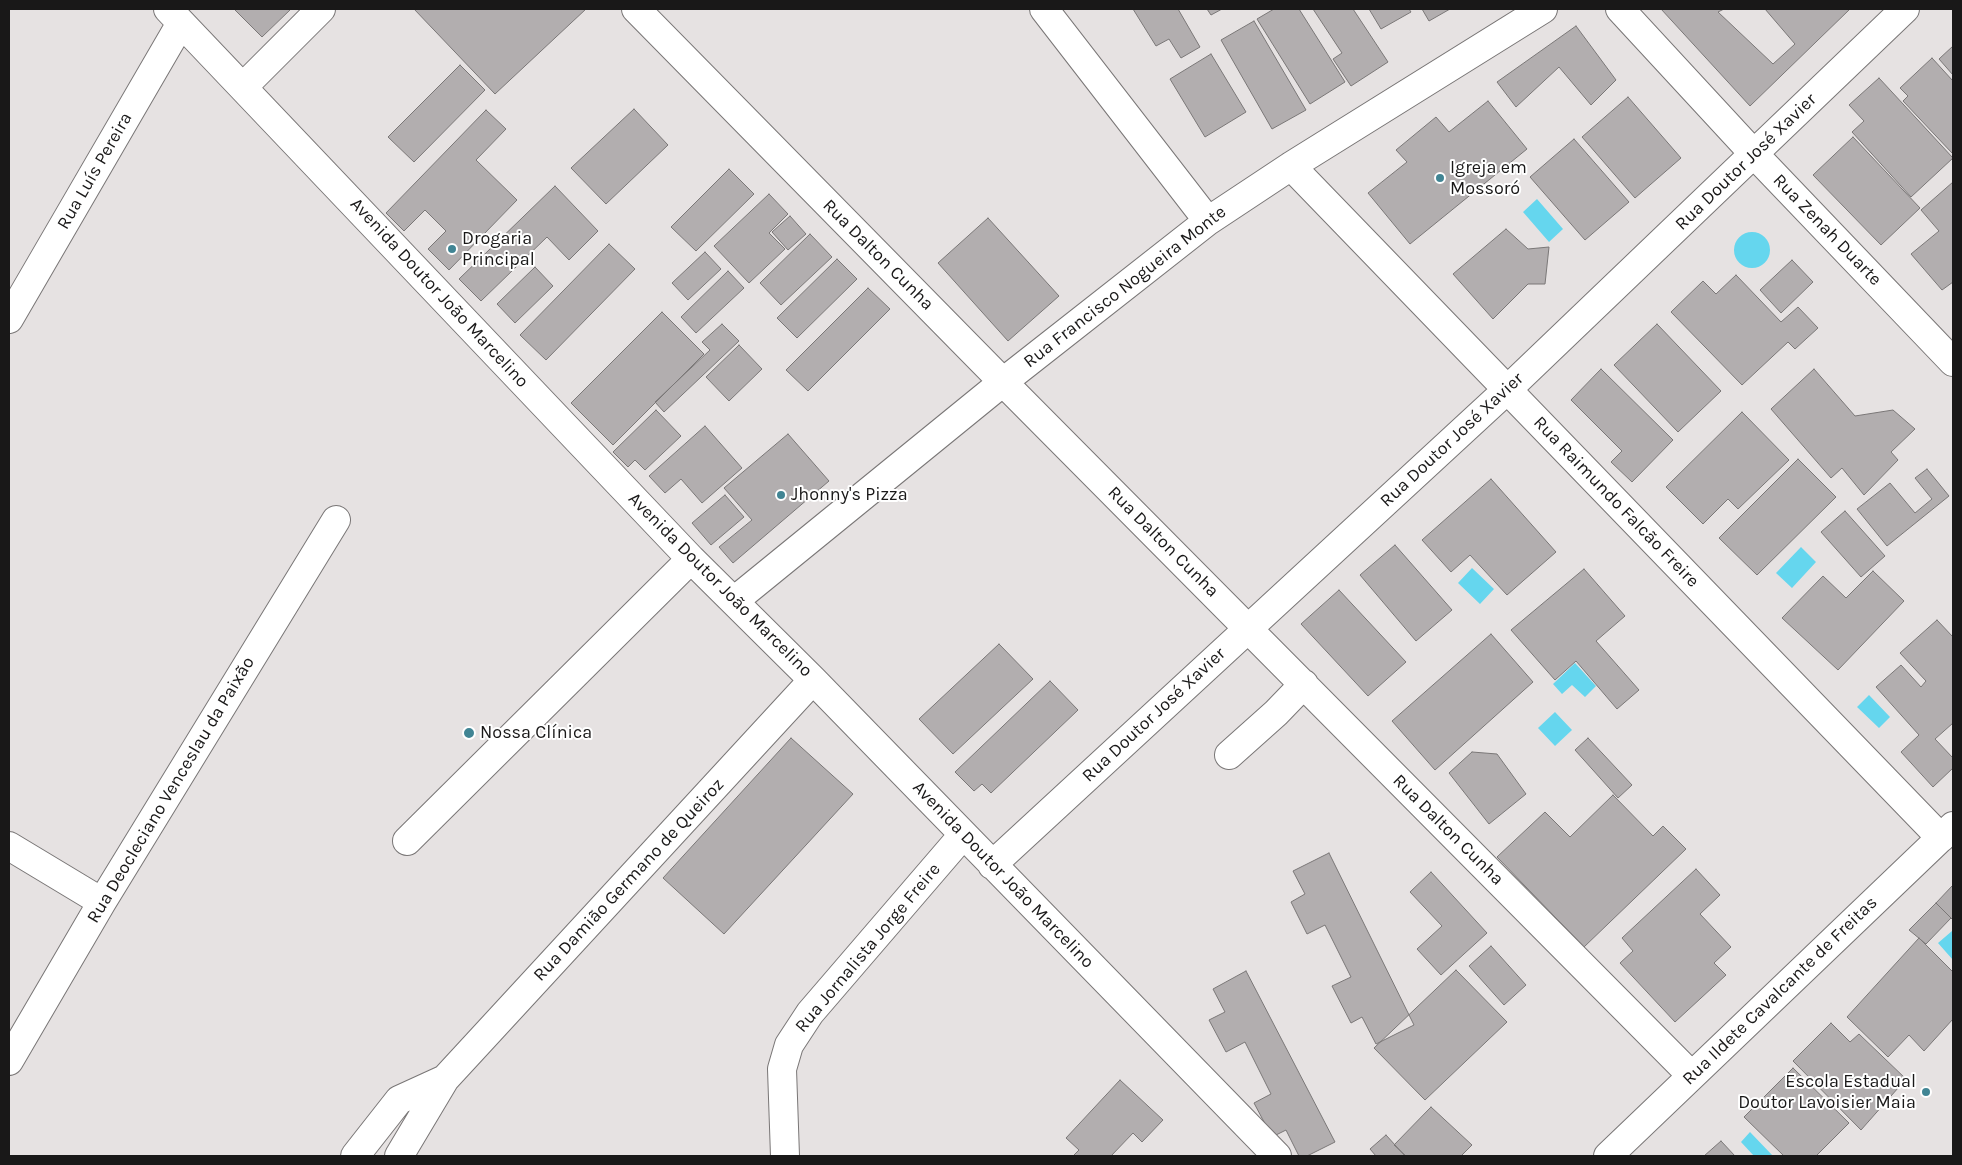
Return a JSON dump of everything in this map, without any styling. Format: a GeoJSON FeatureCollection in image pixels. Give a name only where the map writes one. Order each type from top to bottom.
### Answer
{"type":"FeatureCollection","features":[{"type":"Feature","properties":{"kind":"street"},"geometry":{"type":"LineString","coordinates":[[243,86],[321,9]]}},
{"type":"Feature","properties":{"kind":"street","name":"Rua Dalton Cunha"},"geometry":{"type":"LineString","coordinates":[[636,9],[1003,382],[1691,1075]]}},
{"type":"Feature","properties":{"kind":"street"},"geometry":{"type":"LineString","coordinates":[[1044,9],[1208,221]]}},
{"type":"Feature","properties":{"kind":"street","name":"Rua Francisco Nogueira Monte"},"geometry":{"type":"LineString","coordinates":[[734,601],[1003,382],[1208,221],[1291,166],[1543,9]]}},
{"type":"Feature","properties":{"kind":"street","name":"Rua Zenah Duarte"},"geometry":{"type":"LineString","coordinates":[[1620,9],[1754,154],[1953,362]]}},
{"type":"Feature","properties":{"kind":"street","name":"Rua Doutor José Xavier"},"geometry":{"type":"LineString","coordinates":[[992,865],[1508,389],[1905,9]]}},
{"type":"Feature","properties":{"kind":"street","name":"Avenida Doutor João Marcelino"},"geometry":{"type":"LineString","coordinates":[[174,16],[243,86],[691,559],[813,680],[1278,1156]]}},
{"type":"Feature","properties":{"kind":"street","name":"Rua Luís Pereira"},"geometry":{"type":"LineString","coordinates":[[9,319],[174,16]]}},
{"type":"Feature","properties":{"kind":"street","name":"Rua Raimundo Falcão Freire"},"geometry":{"type":"LineString","coordinates":[[1291,166],[1508,389],[1947,832]]}},
{"type":"Feature","properties":{"kind":"street","name":"Rua Deocleciano Venceslau da Paixão"},"geometry":{"type":"LineString","coordinates":[[9,1061],[102,902],[336,520]]}},
{"type":"Feature","properties":{"kind":"street"},"geometry":{"type":"LineString","coordinates":[[407,841],[691,559]]}},
{"type":"Feature","properties":{"kind":"street","name":"Rua Damião Germano de Queiroz"},"geometry":{"type":"LineString","coordinates":[[399,1156],[445,1079],[813,680]]}},
{"type":"Feature","properties":{"kind":"street"},"geometry":{"type":"LineString","coordinates":[[1229,756],[1276,713],[1304,684]]}},
{"type":"Feature","properties":{"kind":"street","name":"Rua Ildete Cavalcante de Freitas"},"geometry":{"type":"LineString","coordinates":[[1608,1156],[1947,832]]}},
{"type":"Feature","properties":{"kind":"street","name":"Rua Jornalista Jorge Freire"},"geometry":{"type":"LineString","coordinates":[[785,1156],[782,1068],[789,1045],[810,1014],[963,835]]}},
{"type":"Feature","properties":{"kind":"street"},"geometry":{"type":"LineString","coordinates":[[9,846],[102,902]]}},
{"type":"Feature","properties":{"kind":"street","name":"Rua Damião Germano de Queiroz"},"geometry":{"type":"LineString","coordinates":[[355,1156],[399,1100],[445,1079]]}},
{"type":"Feature","properties":{"kind":"water"},"geometry":{"type":"Polygon","coordinates":[[[1537,199],[1563,229],[1549,242],[1523,212],[1537,199]]]}},
{"type":"Feature","properties":{"kind":"water"},"geometry":{"type":"Polygon","coordinates":[[[1752,232],[1759,233],[1765,237],[1769,243],[1769,257],[1765,263],[1759,267],[1752,268],[1745,267],[1739,263],[1735,257],[1734,250],[1735,243],[1739,237],[1745,233],[1752,232]]]}},
{"type":"Feature","properties":{"kind":"water"},"geometry":{"type":"Polygon","coordinates":[[[1801,547],[1816,562],[1792,588],[1776,573],[1801,547]]]}},
{"type":"Feature","properties":{"kind":"water"},"geometry":{"type":"Polygon","coordinates":[[[1472,568],[1494,589],[1480,604],[1458,583],[1472,568]]]}},
{"type":"Feature","properties":{"kind":"water"},"geometry":{"type":"Polygon","coordinates":[[[1575,663],[1596,686],[1585,697],[1572,685],[1562,694],[1553,684],[1575,663]]]}},
{"type":"Feature","properties":{"kind":"water"},"geometry":{"type":"Polygon","coordinates":[[[1869,695],[1890,717],[1879,728],[1857,707],[1869,695]]]}},
{"type":"Feature","properties":{"kind":"water"},"geometry":{"type":"Polygon","coordinates":[[[1555,712],[1572,730],[1555,746],[1538,728],[1555,712]]]}},
{"type":"Feature","properties":{"kind":"water"},"geometry":{"type":"Polygon","coordinates":[[[1952,931],[1953,933],[1953,960],[1938,943],[1952,931]]]}},
{"type":"Feature","properties":{"kind":"water"},"geometry":{"type":"Polygon","coordinates":[[[1750,1132],[1773,1156],[1754,1156],[1741,1142],[1750,1132]]]}},
{"type":"Feature","properties":{"kind":"building"},"geometry":{"type":"Polygon","coordinates":[[[234,9],[291,9],[262,37],[234,9]]]}},
{"type":"Feature","properties":{"kind":"building"},"geometry":{"type":"Polygon","coordinates":[[[414,9],[586,9],[495,94],[414,9]]]}},
{"type":"Feature","properties":{"kind":"building"},"geometry":{"type":"Polygon","coordinates":[[[1133,9],[1178,9],[1200,47],[1181,58],[1169,39],[1156,46],[1133,9]]]}},
{"type":"Feature","properties":{"kind":"building"},"geometry":{"type":"Polygon","coordinates":[[[1207,9],[1222,9],[1211,15],[1207,9]]]}},
{"type":"Feature","properties":{"kind":"building"},"geometry":{"type":"Polygon","coordinates":[[[1274,9],[1299,9],[1345,82],[1310,104],[1257,19],[1274,9]]]}},
{"type":"Feature","properties":{"kind":"building"},"geometry":{"type":"Polygon","coordinates":[[[1313,9],[1353,9],[1388,62],[1351,86],[1333,59],[1342,53],[1313,9]]]}},
{"type":"Feature","properties":{"kind":"building"},"geometry":{"type":"Polygon","coordinates":[[[1369,9],[1409,9],[1411,12],[1381,29],[1369,9]]]}},
{"type":"Feature","properties":{"kind":"building"},"geometry":{"type":"Polygon","coordinates":[[[1422,9],[1450,9],[1429,21],[1422,9]]]}},
{"type":"Feature","properties":{"kind":"building"},"geometry":{"type":"Polygon","coordinates":[[[1661,9],[1724,9],[1718,12],[1773,64],[1795,44],[1765,9],[1850,9],[1750,106],[1661,9]]]}},
{"type":"Feature","properties":{"kind":"building"},"geometry":{"type":"Polygon","coordinates":[[[1254,21],[1306,110],[1272,129],[1221,40],[1254,21]]]}},
{"type":"Feature","properties":{"kind":"building"},"geometry":{"type":"Polygon","coordinates":[[[1576,26],[1616,80],[1591,105],[1559,67],[1516,107],[1497,82],[1576,26]]]}},
{"type":"Feature","properties":{"kind":"building"},"geometry":{"type":"Polygon","coordinates":[[[1953,46],[1953,75],[1939,59],[1953,46]]]}},
{"type":"Feature","properties":{"kind":"building"},"geometry":{"type":"Polygon","coordinates":[[[1211,54],[1246,112],[1205,137],[1170,79],[1211,54]]]}},
{"type":"Feature","properties":{"kind":"building"},"geometry":{"type":"Polygon","coordinates":[[[1932,58],[1953,81],[1952,153],[1903,101],[1908,96],[1900,88],[1932,58]]]}},
{"type":"Feature","properties":{"kind":"building"},"geometry":{"type":"Polygon","coordinates":[[[460,65],[485,90],[414,162],[388,137],[460,65]]]}},
{"type":"Feature","properties":{"kind":"building"},"geometry":{"type":"Polygon","coordinates":[[[1879,78],[1953,158],[1911,197],[1852,132],[1864,121],[1849,105],[1879,78]]]}},
{"type":"Feature","properties":{"kind":"building"},"geometry":{"type":"Polygon","coordinates":[[[1628,97],[1681,158],[1635,198],[1582,137],[1628,97]]]}},
{"type":"Feature","properties":{"kind":"building","name":"Igreja em Mossoró"},"geometry":{"type":"Polygon","coordinates":[[[1488,101],[1527,149],[1410,244],[1368,193],[1407,162],[1396,150],[1436,117],[1449,132],[1488,101]]]}},
{"type":"Feature","properties":{"kind":"building"},"geometry":{"type":"Polygon","coordinates":[[[634,109],[668,145],[606,204],[571,168],[634,109]]]}},
{"type":"Feature","properties":{"kind":"building"},"geometry":{"type":"Polygon","coordinates":[[[486,110],[506,129],[476,160],[517,200],[449,270],[428,249],[446,231],[425,210],[404,231],[386,213],[486,110]]]}},
{"type":"Feature","properties":{"kind":"building"},"geometry":{"type":"Polygon","coordinates":[[[1853,137],[1920,208],[1881,245],[1813,175],[1853,137]]]}},
{"type":"Feature","properties":{"kind":"building"},"geometry":{"type":"Polygon","coordinates":[[[1574,139],[1629,202],[1585,240],[1530,177],[1574,139]]]}},
{"type":"Feature","properties":{"kind":"building"},"geometry":{"type":"Polygon","coordinates":[[[729,169],[754,194],[696,251],[671,227],[729,169]]]}},
{"type":"Feature","properties":{"kind":"building"},"geometry":{"type":"Polygon","coordinates":[[[1953,182],[1953,282],[1942,290],[1911,254],[1939,231],[1921,210],[1953,182]]]}},
{"type":"Feature","properties":{"kind":"building"},"geometry":{"type":"Polygon","coordinates":[[[555,186],[598,231],[569,260],[547,237],[481,301],[459,279],[555,186]]]}},
{"type":"Feature","properties":{"kind":"building"},"geometry":{"type":"Polygon","coordinates":[[[769,194],[788,214],[769,233],[785,249],[749,283],[714,246],[769,194]]]}},
{"type":"Feature","properties":{"kind":"building"},"geometry":{"type":"Polygon","coordinates":[[[790,216],[806,234],[788,250],[772,232],[790,216]]]}},
{"type":"Feature","properties":{"kind":"building"},"geometry":{"type":"Polygon","coordinates":[[[988,218],[1059,296],[1008,341],[938,263],[988,218]]]}},
{"type":"Feature","properties":{"kind":"building"},"geometry":{"type":"Polygon","coordinates":[[[1506,229],[1528,249],[1549,247],[1545,284],[1528,284],[1493,319],[1453,274],[1506,229]]]}},
{"type":"Feature","properties":{"kind":"building"},"geometry":{"type":"Polygon","coordinates":[[[810,234],[832,257],[781,305],[760,283],[810,234]]]}},
{"type":"Feature","properties":{"kind":"building"},"geometry":{"type":"Polygon","coordinates":[[[609,244],[635,269],[546,360],[520,335],[609,244]]]}},
{"type":"Feature","properties":{"kind":"building"},"geometry":{"type":"Polygon","coordinates":[[[705,252],[721,269],[688,300],[672,283],[705,252]]]}},
{"type":"Feature","properties":{"kind":"building"},"geometry":{"type":"Polygon","coordinates":[[[837,259],[857,279],[797,338],[777,318],[837,259]]]}},
{"type":"Feature","properties":{"kind":"building"},"geometry":{"type":"Polygon","coordinates":[[[1792,260],[1813,282],[1781,313],[1760,290],[1792,260]]]}},
{"type":"Feature","properties":{"kind":"building"},"geometry":{"type":"Polygon","coordinates":[[[535,267],[553,286],[515,323],[497,304],[535,267]]]}},
{"type":"Feature","properties":{"kind":"building"},"geometry":{"type":"Polygon","coordinates":[[[728,271],[744,288],[696,333],[681,317],[728,271]]]}},
{"type":"Feature","properties":{"kind":"building"},"geometry":{"type":"Polygon","coordinates":[[[1736,275],[1781,322],[1798,307],[1818,328],[1795,349],[1788,342],[1742,385],[1671,312],[1703,281],[1716,294],[1736,275]]]}},
{"type":"Feature","properties":{"kind":"building"},"geometry":{"type":"Polygon","coordinates":[[[868,288],[890,309],[808,391],[786,370],[868,288]]]}},
{"type":"Feature","properties":{"kind":"building"},"geometry":{"type":"Polygon","coordinates":[[[662,312],[704,354],[613,445],[571,403],[662,312]]]}},
{"type":"Feature","properties":{"kind":"building"},"geometry":{"type":"Polygon","coordinates":[[[722,324],[739,341],[664,412],[655,402],[710,350],[702,342],[722,324]]]}},
{"type":"Feature","properties":{"kind":"building"},"geometry":{"type":"Polygon","coordinates":[[[1657,324],[1721,391],[1678,432],[1614,365],[1657,324]]]}},
{"type":"Feature","properties":{"kind":"building"},"geometry":{"type":"Polygon","coordinates":[[[739,345],[762,369],[729,401],[706,377],[739,345]]]}},
{"type":"Feature","properties":{"kind":"building"},"geometry":{"type":"Polygon","coordinates":[[[1601,369],[1673,440],[1632,482],[1611,462],[1622,451],[1571,400],[1601,369]]]}},
{"type":"Feature","properties":{"kind":"building"},"geometry":{"type":"Polygon","coordinates":[[[1814,369],[1855,416],[1893,410],[1915,429],[1891,452],[1898,460],[1864,495],[1842,468],[1831,478],[1771,409],[1814,369]]]}},
{"type":"Feature","properties":{"kind":"building"},"geometry":{"type":"Polygon","coordinates":[[[656,410],[681,436],[645,470],[635,460],[628,467],[613,452],[656,410]]]}},
{"type":"Feature","properties":{"kind":"building"},"geometry":{"type":"Polygon","coordinates":[[[1742,412],[1789,460],[1738,509],[1728,499],[1703,524],[1666,487],[1742,412]]]}},
{"type":"Feature","properties":{"kind":"building"},"geometry":{"type":"Polygon","coordinates":[[[705,426],[742,468],[702,503],[681,479],[665,493],[649,476],[705,426]]]}},
{"type":"Feature","properties":{"kind":"building"},"geometry":{"type":"Polygon","coordinates":[[[788,434],[829,481],[733,563],[719,547],[752,520],[724,488],[788,434]]]}},
{"type":"Feature","properties":{"kind":"building"},"geometry":{"type":"Polygon","coordinates":[[[1798,459],[1836,497],[1757,575],[1719,538],[1798,459]]]}},
{"type":"Feature","properties":{"kind":"building"},"geometry":{"type":"Polygon","coordinates":[[[1927,469],[1949,496],[1887,546],[1857,509],[1890,483],[1915,513],[1932,499],[1915,478],[1927,469]]]}},
{"type":"Feature","properties":{"kind":"building"},"geometry":{"type":"Polygon","coordinates":[[[1491,479],[1556,552],[1507,595],[1470,555],[1451,572],[1422,540],[1491,479]]]}},
{"type":"Feature","properties":{"kind":"building"},"geometry":{"type":"Polygon","coordinates":[[[725,495],[744,517],[711,545],[692,523],[725,495]]]}},
{"type":"Feature","properties":{"kind":"building"},"geometry":{"type":"Polygon","coordinates":[[[1845,511],[1885,556],[1861,577],[1821,532],[1845,511]]]}},
{"type":"Feature","properties":{"kind":"building"},"geometry":{"type":"Polygon","coordinates":[[[1395,545],[1452,610],[1416,641],[1360,575],[1395,545]]]}},
{"type":"Feature","properties":{"kind":"building"},"geometry":{"type":"Polygon","coordinates":[[[1584,569],[1625,616],[1596,641],[1639,690],[1617,709],[1576,661],[1555,680],[1511,630],[1584,569]]]}},
{"type":"Feature","properties":{"kind":"building"},"geometry":{"type":"Polygon","coordinates":[[[1873,571],[1904,601],[1838,670],[1782,618],[1823,576],[1846,598],[1873,571]]]}},
{"type":"Feature","properties":{"kind":"building"},"geometry":{"type":"Polygon","coordinates":[[[1339,590],[1406,662],[1368,696],[1301,624],[1339,590]]]}},
{"type":"Feature","properties":{"kind":"building"},"geometry":{"type":"Polygon","coordinates":[[[1937,620],[1953,637],[1953,723],[1935,739],[1953,758],[1953,768],[1933,787],[1901,752],[1919,735],[1876,687],[1901,665],[1921,687],[1926,681],[1900,653],[1937,620]]]}},
{"type":"Feature","properties":{"kind":"building"},"geometry":{"type":"Polygon","coordinates":[[[1491,634],[1533,682],[1435,770],[1392,721],[1491,634]]]}},
{"type":"Feature","properties":{"kind":"building"},"geometry":{"type":"Polygon","coordinates":[[[999,644],[1033,679],[953,754],[919,719],[999,644]]]}},
{"type":"Feature","properties":{"kind":"building"},"geometry":{"type":"Polygon","coordinates":[[[1050,681],[1078,710],[991,793],[982,784],[974,791],[955,772],[1050,681]]]}},
{"type":"Feature","properties":{"kind":"building"},"geometry":{"type":"Polygon","coordinates":[[[791,738],[853,794],[724,934],[663,878],[791,738]]]}},
{"type":"Feature","properties":{"kind":"building"},"geometry":{"type":"Polygon","coordinates":[[[1588,738],[1632,785],[1618,798],[1575,750],[1588,738]]]}},
{"type":"Feature","properties":{"kind":"building"},"geometry":{"type":"Polygon","coordinates":[[[1472,752],[1497,754],[1526,794],[1489,824],[1449,773],[1472,752]]]}},
{"type":"Feature","properties":{"kind":"building"},"geometry":{"type":"Polygon","coordinates":[[[1613,795],[1653,836],[1663,826],[1686,849],[1584,947],[1497,857],[1545,812],[1570,837],[1613,795]]]}},
{"type":"Feature","properties":{"kind":"building"},"geometry":{"type":"Polygon","coordinates":[[[1329,853],[1414,1025],[1376,1044],[1362,1017],[1351,1023],[1332,986],[1351,977],[1325,925],[1307,934],[1291,902],[1305,894],[1293,871],[1329,853]]]}},
{"type":"Feature","properties":{"kind":"building"},"geometry":{"type":"Polygon","coordinates":[[[1696,869],[1720,895],[1700,914],[1731,947],[1714,963],[1726,975],[1675,1022],[1620,963],[1633,951],[1622,938],[1696,869]]]}},
{"type":"Feature","properties":{"kind":"building"},"geometry":{"type":"Polygon","coordinates":[[[1431,872],[1487,933],[1441,975],[1417,949],[1442,926],[1410,892],[1431,872]]]}},
{"type":"Feature","properties":{"kind":"building"},"geometry":{"type":"Polygon","coordinates":[[[1953,885],[1953,920],[1936,903],[1953,885]]]}},
{"type":"Feature","properties":{"kind":"building"},"geometry":{"type":"Polygon","coordinates":[[[1936,903],[1951,918],[1926,944],[1909,930],[1936,903]]]}},
{"type":"Feature","properties":{"kind":"building"},"geometry":{"type":"Polygon","coordinates":[[[1919,938],[1953,972],[1953,1019],[1924,1051],[1909,1035],[1888,1057],[1847,1017],[1919,938]]]}},
{"type":"Feature","properties":{"kind":"building"},"geometry":{"type":"Polygon","coordinates":[[[1491,946],[1526,985],[1504,1005],[1469,966],[1491,946]]]}},
{"type":"Feature","properties":{"kind":"building"},"geometry":{"type":"Polygon","coordinates":[[[1456,970],[1507,1022],[1425,1100],[1374,1048],[1456,970]]]}},
{"type":"Feature","properties":{"kind":"building"},"geometry":{"type":"Polygon","coordinates":[[[1246,971],[1335,1142],[1307,1156],[1299,1156],[1286,1130],[1272,1137],[1254,1103],[1271,1094],[1245,1042],[1226,1052],[1209,1020],[1225,1012],[1213,989],[1246,971]]]}},
{"type":"Feature","properties":{"kind":"building"},"geometry":{"type":"Polygon","coordinates":[[[1831,1023],[1850,1042],[1859,1034],[1906,1079],[1861,1130],[1793,1061],[1831,1023]]]}},
{"type":"Feature","properties":{"kind":"building"},"geometry":{"type":"Polygon","coordinates":[[[1793,1068],[1849,1123],[1816,1156],[1784,1156],[1744,1117],[1793,1068]]]}},
{"type":"Feature","properties":{"kind":"building"},"geometry":{"type":"Polygon","coordinates":[[[1120,1080],[1163,1120],[1142,1142],[1133,1133],[1111,1156],[1073,1156],[1079,1150],[1066,1138],[1120,1080]]]}},
{"type":"Feature","properties":{"kind":"building"},"geometry":{"type":"Polygon","coordinates":[[[1431,1107],[1472,1145],[1461,1156],[1406,1156],[1394,1145],[1431,1107]]]}},
{"type":"Feature","properties":{"kind":"building"},"geometry":{"type":"Polygon","coordinates":[[[1386,1135],[1405,1156],[1376,1156],[1370,1149],[1386,1135]]]}},
{"type":"Feature","properties":{"kind":"building"},"geometry":{"type":"Polygon","coordinates":[[[1721,1141],[1735,1156],[1704,1156],[1721,1141]]]}},
{"type":"Feature","properties":{"kind":"place","name":"Igreja em Mossoró"},"geometry":{"type":"Point","coordinates":[1440,178]}},
{"type":"Feature","properties":{"kind":"place","name":"Drogaria Principal"},"geometry":{"type":"Point","coordinates":[452,249]}},
{"type":"Feature","properties":{"kind":"place","name":"Jhonny's Pizza"},"geometry":{"type":"Point","coordinates":[781,495]}},
{"type":"Feature","properties":{"kind":"place","name":"Nossa Clínica"},"geometry":{"type":"Point","coordinates":[469,733]}},
{"type":"Feature","properties":{"kind":"place","name":"Escola Estadual Doutor Lavoisier Maia"},"geometry":{"type":"Point","coordinates":[1926,1092]}}]}
